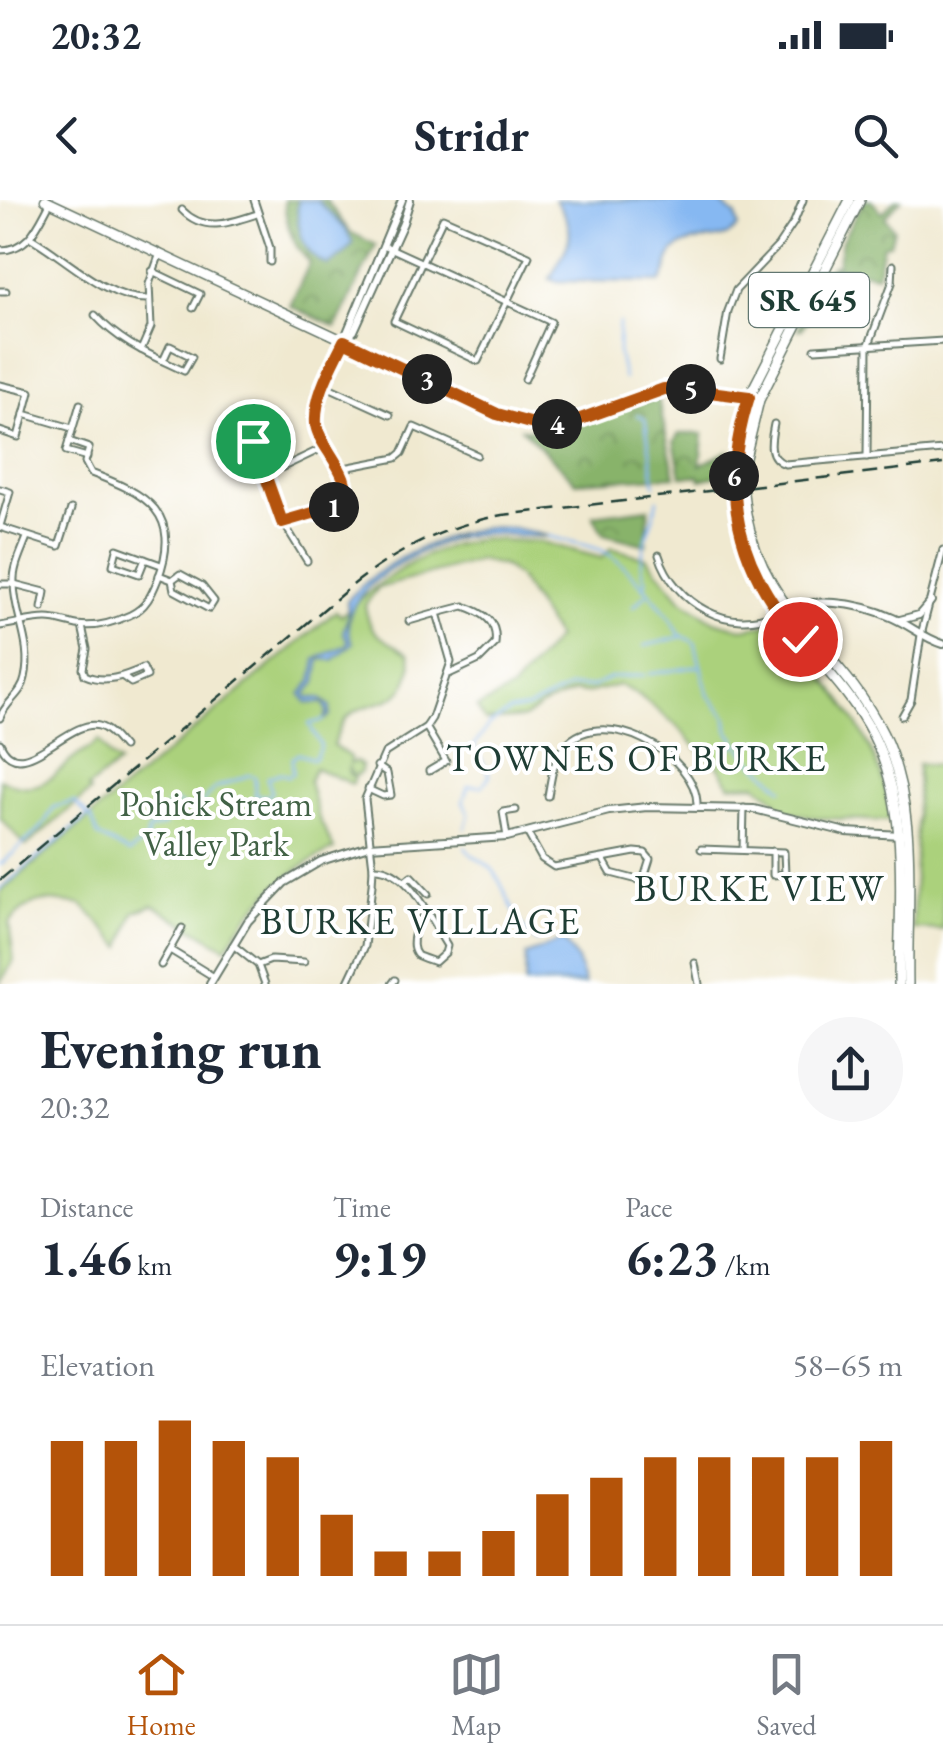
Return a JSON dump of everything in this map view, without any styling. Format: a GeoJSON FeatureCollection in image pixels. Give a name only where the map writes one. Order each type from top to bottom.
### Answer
{"type":"FeatureCollection","features":[{"type":"Feature","properties":{"kind":"main road","name":"SR 645"},"geometry":{"type":"LineString","coordinates":[[850,200],[754,399],[739,466],[739,494],[757,556],[781,610],[886,752],[902,835],[908,984]]}},
{"type":"Feature","properties":{"kind":"main road","name":"SR 645"},"geometry":{"type":"LineString","coordinates":[[754,399],[860,200]]}},
{"type":"Feature","properties":{"kind":"main road"},"geometry":{"type":"LineString","coordinates":[[49,201],[497,414],[530,423],[575,421],[664,389],[754,399]]}},
{"type":"Feature","properties":{"kind":"main road","name":"SR 645"},"geometry":{"type":"LineString","coordinates":[[899,984],[902,835]]}},
{"type":"Feature","properties":{"kind":"street"},"geometry":{"type":"LineString","coordinates":[[254,200],[270,248],[270,262]]}},
{"type":"Feature","properties":{"kind":"street"},"geometry":{"type":"LineString","coordinates":[[388,247],[402,200]]}},
{"type":"Feature","properties":{"kind":"street"},"geometry":{"type":"LineString","coordinates":[[282,522],[344,504],[347,494],[339,469],[318,436],[316,422],[324,385],[344,341],[354,331],[410,200]]}},
{"type":"Feature","properties":{"kind":"street"},"geometry":{"type":"LineString","coordinates":[[720,359],[728,311],[736,290],[778,246],[803,200]]}},
{"type":"Feature","properties":{"kind":"street"},"geometry":{"type":"LineString","coordinates":[[0,250],[16,248],[31,238],[49,201]]}},
{"type":"Feature","properties":{"kind":"street"},"geometry":{"type":"LineString","coordinates":[[182,210],[190,219],[213,225],[256,214]]}},
{"type":"Feature","properties":{"kind":"street"},"geometry":{"type":"LineString","coordinates":[[443,218],[530,256],[478,360],[394,321],[421,262],[443,218]]}},
{"type":"Feature","properties":{"kind":"street"},"geometry":{"type":"LineString","coordinates":[[31,238],[56,252],[74,270],[131,297],[149,299]]}},
{"type":"Feature","properties":{"kind":"street"},"geometry":{"type":"LineString","coordinates":[[388,247],[550,322],[524,380]]}},
{"type":"Feature","properties":{"kind":"street"},"geometry":{"type":"LineString","coordinates":[[141,350],[152,327],[152,271],[160,254]]}},
{"type":"Feature","properties":{"kind":"street"},"geometry":{"type":"LineString","coordinates":[[867,458],[868,347],[892,283],[893,265]]}},
{"type":"Feature","properties":{"kind":"street"},"geometry":{"type":"LineString","coordinates":[[152,271],[200,294],[193,308]]}},
{"type":"Feature","properties":{"kind":"street"},"geometry":{"type":"LineString","coordinates":[[95,315],[111,333],[141,350],[184,372],[192,357],[170,346],[163,361]]}},
{"type":"Feature","properties":{"kind":"street"},"geometry":{"type":"LineString","coordinates":[[814,349],[943,341]]}},
{"type":"Feature","properties":{"kind":"street"},"geometry":{"type":"LineString","coordinates":[[0,385],[30,392],[18,437],[0,432]]}},
{"type":"Feature","properties":{"kind":"street"},"geometry":{"type":"LineString","coordinates":[[324,385],[390,415]]}},
{"type":"Feature","properties":{"kind":"street"},"geometry":{"type":"LineString","coordinates":[[0,626],[47,619],[82,626],[112,622],[140,610],[159,575],[168,538],[155,509],[124,485],[91,474],[86,469],[89,448],[69,441],[80,404]]}},
{"type":"Feature","properties":{"kind":"street"},"geometry":{"type":"LineString","coordinates":[[24,414],[72,428]]}},
{"type":"Feature","properties":{"kind":"street"},"geometry":{"type":"LineString","coordinates":[[774,424],[771,449],[777,461],[790,464],[943,450]]}},
{"type":"Feature","properties":{"kind":"street"},"geometry":{"type":"LineString","coordinates":[[339,469],[396,458],[414,427],[476,455]]}},
{"type":"Feature","properties":{"kind":"street"},"geometry":{"type":"LineString","coordinates":[[253,441],[282,522],[307,561]]}},
{"type":"Feature","properties":{"kind":"street"},"geometry":{"type":"LineString","coordinates":[[281,468],[327,446]]}},
{"type":"Feature","properties":{"kind":"street"},"geometry":{"type":"LineString","coordinates":[[0,489],[10,492],[0,526],[59,546],[70,509]]}},
{"type":"Feature","properties":{"kind":"street"},"geometry":{"type":"LineString","coordinates":[[0,718],[23,686],[26,675],[27,647],[14,584],[27,536]]}},
{"type":"Feature","properties":{"kind":"street"},"geometry":{"type":"LineString","coordinates":[[145,559],[139,574],[113,565],[117,550],[162,564]]}},
{"type":"Feature","properties":{"kind":"street"},"geometry":{"type":"LineString","coordinates":[[902,716],[911,700],[921,636],[943,550]]}},
{"type":"Feature","properties":{"kind":"street"},"geometry":{"type":"LineString","coordinates":[[659,555],[665,572],[677,586],[710,612],[750,622],[802,602],[825,602],[880,612],[943,644]]}},
{"type":"Feature","properties":{"kind":"street"},"geometry":{"type":"LineString","coordinates":[[180,574],[202,586],[214,602],[209,609],[174,590],[172,580],[180,574]]}},
{"type":"Feature","properties":{"kind":"street"},"geometry":{"type":"LineString","coordinates":[[159,575],[172,580]]}},
{"type":"Feature","properties":{"kind":"street"},"geometry":{"type":"LineString","coordinates":[[0,584],[46,592],[42,608]]}},
{"type":"Feature","properties":{"kind":"street"},"geometry":{"type":"LineString","coordinates":[[897,619],[920,615],[930,600]]}},
{"type":"Feature","properties":{"kind":"street"},"geometry":{"type":"LineString","coordinates":[[409,622],[458,606],[470,608],[491,621],[495,644],[485,656],[447,674]]}},
{"type":"Feature","properties":{"kind":"street"},"geometry":{"type":"LineString","coordinates":[[347,984],[365,946],[373,868],[364,813],[368,789],[377,766],[391,747],[426,727],[432,718],[450,656],[436,614]]}},
{"type":"Feature","properties":{"kind":"street"},"geometry":{"type":"LineString","coordinates":[[82,626],[87,649],[85,675],[93,679],[122,677]]}},
{"type":"Feature","properties":{"kind":"street"},"geometry":{"type":"LineString","coordinates":[[0,742],[7,754],[30,757],[52,747],[75,728],[87,725],[100,726],[123,747]]}},
{"type":"Feature","properties":{"kind":"street"},"geometry":{"type":"LineString","coordinates":[[426,727],[446,761],[429,771]]}},
{"type":"Feature","properties":{"kind":"street"},"geometry":{"type":"LineString","coordinates":[[548,796],[553,770],[564,747],[580,733],[610,728],[647,743],[684,769],[697,790],[697,808]]}},
{"type":"Feature","properties":{"kind":"street"},"geometry":{"type":"LineString","coordinates":[[368,789],[391,795],[387,773],[377,766]]}},
{"type":"Feature","properties":{"kind":"street"},"geometry":{"type":"LineString","coordinates":[[743,850],[744,808]]}},
{"type":"Feature","properties":{"kind":"street"},"geometry":{"type":"LineString","coordinates":[[170,950],[212,981],[258,908],[291,878],[321,861],[369,846],[508,837],[619,809],[744,808],[846,832],[902,835]]}},
{"type":"Feature","properties":{"kind":"street"},"geometry":{"type":"LineString","coordinates":[[508,837],[503,812],[516,810]]}},
{"type":"Feature","properties":{"kind":"street"},"geometry":{"type":"LineString","coordinates":[[528,834],[542,859],[554,867],[636,852],[650,860],[644,878],[638,880],[611,873],[602,859]]}},
{"type":"Feature","properties":{"kind":"street"},"geometry":{"type":"LineString","coordinates":[[701,849],[784,852],[784,874],[773,874],[773,852]]}},
{"type":"Feature","properties":{"kind":"street"},"geometry":{"type":"LineString","coordinates":[[373,868],[393,870],[405,881],[426,913],[446,946],[445,953],[435,962],[417,956],[414,950],[416,925],[426,913]]}},
{"type":"Feature","properties":{"kind":"street"},"geometry":{"type":"LineString","coordinates":[[405,881],[411,876],[428,894]]}},
{"type":"Feature","properties":{"kind":"street"},"geometry":{"type":"LineString","coordinates":[[161,965],[182,928]]}},
{"type":"Feature","properties":{"kind":"street"},"geometry":{"type":"LineString","coordinates":[[233,946],[258,965],[264,984]]}},
{"type":"Feature","properties":{"kind":"street"},"geometry":{"type":"LineString","coordinates":[[258,965],[271,960],[304,962]]}},
{"type":"Feature","properties":{"kind":"street"},"geometry":{"type":"LineString","coordinates":[[695,963],[698,984]]}},
{"type":"Feature","properties":{"kind":"green space"},"geometry":{"type":"Polygon","coordinates":[[[284,200],[326,200],[350,232],[376,245],[336,327],[290,306],[310,262],[291,234],[284,200]]]}},
{"type":"Feature","properties":{"kind":"green space"},"geometry":{"type":"Polygon","coordinates":[[[864,200],[871,200],[882,213],[895,200],[901,200],[885,217],[894,229],[890,244],[883,245],[877,275],[836,267],[802,329],[798,329],[832,265],[837,266],[842,240],[864,200]]]}},
{"type":"Feature","properties":{"kind":"green space"},"geometry":{"type":"Polygon","coordinates":[[[658,399],[675,476],[576,482],[522,429],[560,428],[658,399]]]}},
{"type":"Feature","properties":{"kind":"green space"},"geometry":{"type":"Polygon","coordinates":[[[679,434],[703,434],[700,465],[728,451],[727,474],[700,480],[699,476],[681,476],[674,442],[679,434]]]}},
{"type":"Feature","properties":{"kind":"green space"},"geometry":{"type":"Polygon","coordinates":[[[649,508],[646,545],[603,534],[593,515],[649,508]]]}},
{"type":"Feature","properties":{"kind":"green space","name":"Pohick Stream Valley Park"},"geometry":{"type":"Polygon","coordinates":[[[484,539],[541,542],[602,558],[611,548],[647,558],[682,600],[714,621],[742,629],[777,623],[833,690],[865,738],[886,792],[890,821],[818,818],[776,809],[777,801],[756,784],[730,785],[715,761],[706,758],[677,726],[639,695],[619,685],[574,692],[524,718],[485,721],[477,708],[512,689],[557,638],[519,578],[504,566],[480,560],[378,588],[365,605],[375,631],[409,654],[411,666],[404,688],[390,699],[357,711],[341,726],[333,745],[350,757],[350,764],[355,761],[361,765],[357,775],[352,775],[348,767],[349,774],[355,778],[352,784],[315,768],[309,781],[318,816],[334,849],[301,867],[272,890],[226,948],[153,905],[134,912],[122,947],[82,905],[42,902],[26,907],[9,923],[14,961],[0,983],[0,892],[336,611],[341,616],[373,589],[424,557],[484,539]]]}},
{"type":"Feature","properties":{"kind":"green space","name":"Pohick Stream Valley Park"},"geometry":{"type":"Polygon","coordinates":[[[99,740],[119,763],[26,846],[0,818],[0,779],[22,786],[40,784],[99,740]]]}},
{"type":"Feature","properties":{"kind":"green space"},"geometry":{"type":"Polygon","coordinates":[[[918,764],[943,765],[943,930],[913,929],[918,764]]]}},
{"type":"Feature","properties":{"kind":"water"},"geometry":{"type":"Polygon","coordinates":[[[298,200],[317,200],[345,228],[353,243],[328,265],[306,247],[298,219],[298,200]]]}},
{"type":"Feature","properties":{"kind":"water"},"geometry":{"type":"Polygon","coordinates":[[[555,200],[716,200],[736,216],[738,227],[725,236],[678,248],[660,282],[555,281],[550,279],[570,232],[555,200]]]}},
{"type":"Feature","properties":{"kind":"water"},"geometry":{"type":"Polygon","coordinates":[[[486,527],[514,528],[548,536],[470,535],[431,547],[386,572],[354,605],[348,624],[353,643],[333,660],[320,659],[316,683],[306,694],[308,698],[320,698],[330,706],[330,716],[324,720],[324,703],[307,703],[301,694],[312,681],[316,659],[348,641],[343,632],[348,617],[347,601],[376,574],[411,553],[486,527]]]}},
{"type":"Feature","properties":{"kind":"water"},"geometry":{"type":"Polygon","coordinates":[[[563,940],[577,960],[585,984],[525,984],[526,955],[563,940]]]}},
{"type":"Feature","properties":{"kind":"waterway"},"geometry":{"type":"LineString","coordinates":[[619,323],[618,351],[624,379]]}},
{"type":"Feature","properties":{"kind":"waterway"},"geometry":{"type":"LineString","coordinates":[[637,415],[645,419],[655,485]]}},
{"type":"Feature","properties":{"kind":"waterway"},"geometry":{"type":"LineString","coordinates":[[644,587],[643,551],[658,499]]}},
{"type":"Feature","properties":{"kind":"waterway"},"geometry":{"type":"LineString","coordinates":[[548,536],[603,551],[646,588],[679,634],[695,643],[708,695],[726,716],[728,730],[749,758],[783,789]]}},
{"type":"Feature","properties":{"kind":"waterway"},"geometry":{"type":"LineString","coordinates":[[633,607],[646,595]]}},
{"type":"Feature","properties":{"kind":"waterway"},"geometry":{"type":"LineString","coordinates":[[644,646],[681,637]]}},
{"type":"Feature","properties":{"kind":"waterway"},"geometry":{"type":"LineString","coordinates":[[649,674],[701,666]]}},
{"type":"Feature","properties":{"kind":"waterway"},"geometry":{"type":"LineString","coordinates":[[465,829],[469,814],[463,802],[468,786],[482,786],[490,775],[474,746],[489,725],[510,711],[529,708],[571,687],[592,687],[610,678],[644,675]]}},
{"type":"Feature","properties":{"kind":"waterway"},"geometry":{"type":"LineString","coordinates":[[0,865],[42,827],[54,807],[74,802],[92,819],[98,836],[129,853],[147,839],[148,830],[165,825],[167,806],[175,802],[195,812],[215,788],[249,775],[255,777],[255,795],[269,796],[272,792],[267,778],[293,773],[292,759],[298,754],[314,759],[321,746],[309,724],[324,720]]}},
{"type":"Feature","properties":{"kind":"waterway"},"geometry":{"type":"LineString","coordinates":[[725,752],[736,744]]}},
{"type":"Feature","properties":{"kind":"waterway"},"geometry":{"type":"LineString","coordinates":[[0,889],[87,817]]}},
{"type":"Feature","properties":{"kind":"waterway"},"geometry":{"type":"LineString","coordinates":[[465,847],[495,873],[518,919],[537,942]]}},
{"type":"Feature","properties":{"kind":"railway"},"geometry":{"type":"LineString","coordinates":[[0,880],[354,584],[424,540],[502,515],[943,464]]}},
{"type":"Feature","properties":{"kind":"district","name":"TOWNES OF BURKE"},"geometry":{"type":"Point","coordinates":[637,757]}},
{"type":"Feature","properties":{"kind":"district","name":"BURKE VIEW"},"geometry":{"type":"Point","coordinates":[760,887]}},
{"type":"Feature","properties":{"kind":"district","name":"BURKE VILLAGE"},"geometry":{"type":"Point","coordinates":[421,920]}},
{"type":"Feature","properties":{"kind":"route"},"geometry":{"type":"LineString","coordinates":[[253,441],[282,522],[344,504],[347,494],[335,457],[318,436],[316,422],[319,398],[344,341],[497,414],[530,423],[575,421],[664,389],[749,397],[735,458],[738,524],[759,583],[776,612],[800,639]]}}]}
